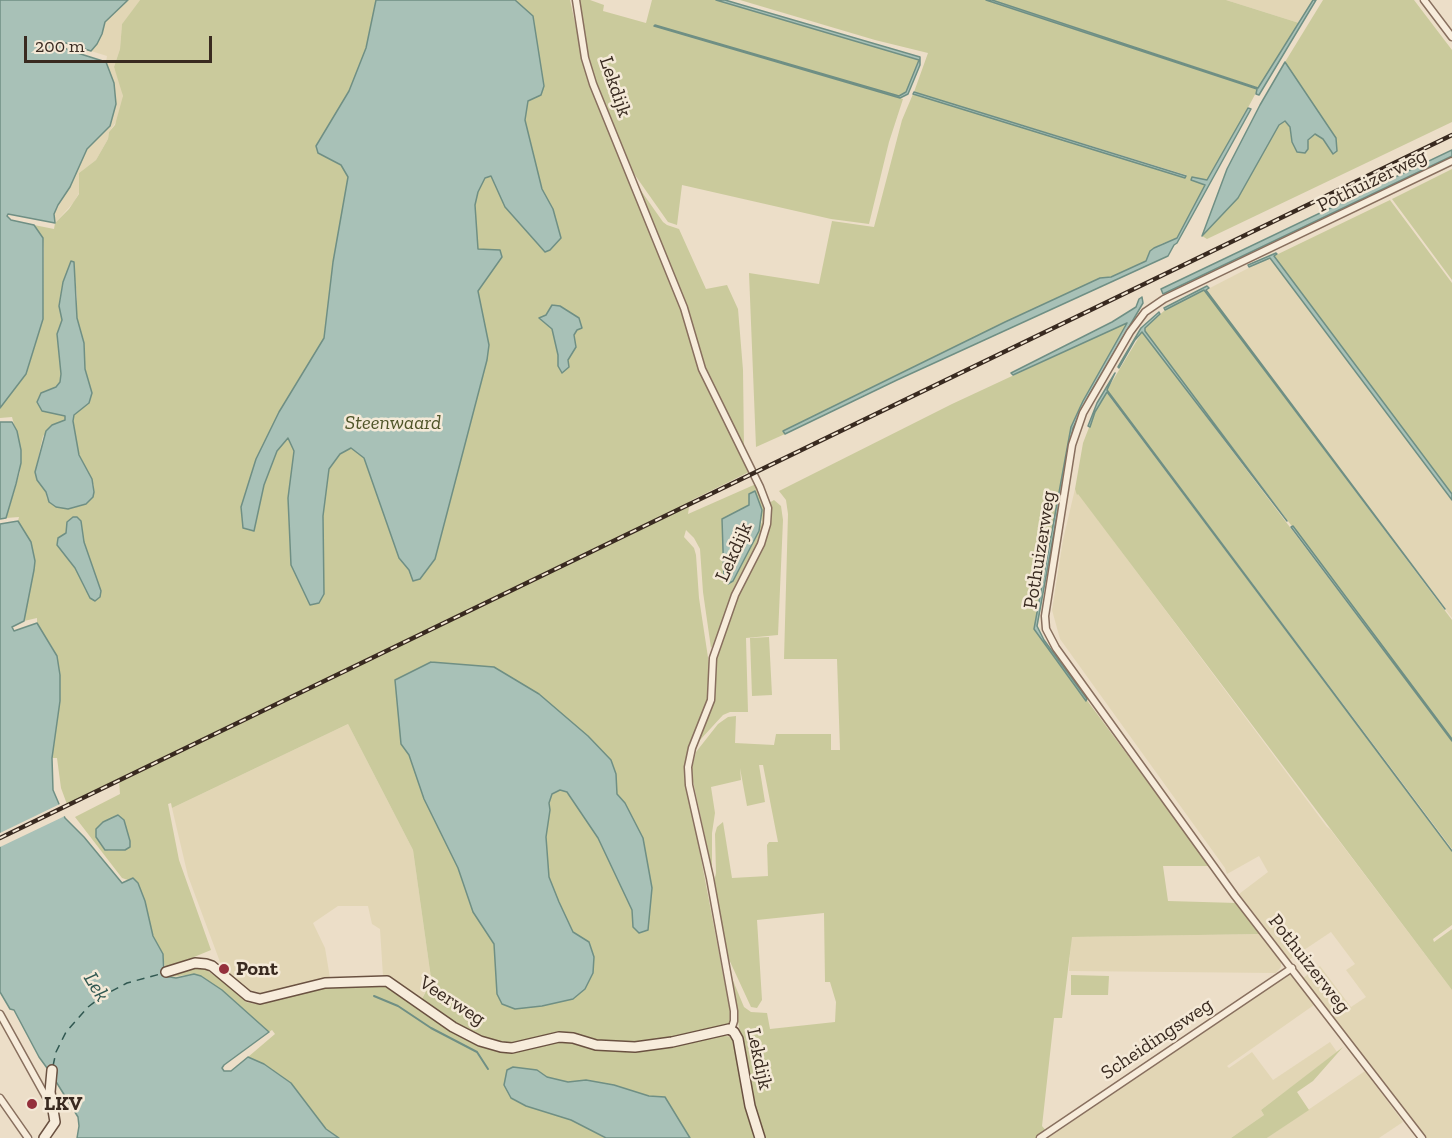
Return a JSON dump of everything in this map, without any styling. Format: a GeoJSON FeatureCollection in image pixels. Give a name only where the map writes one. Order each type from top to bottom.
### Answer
{"type":"FeatureCollection","features":[{"type":"Feature","properties":{"kind":"street","name":"Lekdijk"},"geometry":{"type":"LineString","coordinates":[[576,0],[585,58],[605,115],[684,308],[702,369],[768,508],[767,524],[761,544],[735,595],[713,658],[711,700],[692,748],[688,767],[689,785],[710,878],[734,1011],[731,1030],[738,1039],[750,1106],[760,1138]]}},
{"type":"Feature","properties":{"kind":"street"},"geometry":{"type":"LineString","coordinates":[[1424,0],[1452,37]]}},
{"type":"Feature","properties":{"kind":"street","name":"Pothuizerweg"},"geometry":{"type":"LineString","coordinates":[[1422,1138],[1235,896],[1056,648],[1046,629],[1045,616],[1072,445],[1083,413],[1130,332],[1145,312],[1164,299],[1452,161]]}},
{"type":"Feature","properties":{"kind":"street","name":"Veerweg"},"geometry":{"type":"LineString","coordinates":[[166,972],[195,963],[206,964],[248,996],[260,999],[325,983],[387,981],[395,984],[435,1015],[465,1034],[491,1045],[512,1048],[559,1037],[573,1038],[596,1045],[635,1047],[672,1042],[724,1029],[731,1030]]}},
{"type":"Feature","properties":{"kind":"street","name":"Scheidingsweg"},"geometry":{"type":"LineString","coordinates":[[1040,1138],[1292,968]]}},
{"type":"Feature","properties":{"kind":"street"},"geometry":{"type":"LineString","coordinates":[[1,1018],[46,1097],[52,1102]]}},
{"type":"Feature","properties":{"kind":"street"},"geometry":{"type":"LineString","coordinates":[[44,1138],[55,1122],[50,1088],[52,1070]]}},
{"type":"Feature","properties":{"kind":"street"},"geometry":{"type":"LineString","coordinates":[[0,1098],[28,1138]]}},
{"type":"Feature","properties":{"kind":"shaded area"},"geometry":{"type":"Polygon","coordinates":[[[128,0],[140,0],[122,24],[120,49],[114,67],[122,86],[124,110],[109,132],[108,139],[96,160],[79,173],[79,193],[55,223],[54,214],[70,187],[87,149],[110,126],[114,83],[106,62],[107,56],[91,51],[102,34],[105,22],[128,0]]]}},
{"type":"Feature","properties":{"kind":"shaded area"},"geometry":{"type":"Polygon","coordinates":[[[1226,0],[1313,0],[1299,23],[1226,0]]]}},
{"type":"Feature","properties":{"kind":"shaded area"},"geometry":{"type":"Polygon","coordinates":[[[1270,257],[1452,500],[1452,618],[1206,290],[1270,257]]]}},
{"type":"Feature","properties":{"kind":"shaded area"},"geometry":{"type":"Polygon","coordinates":[[[1075,489],[1327,827],[1452,990],[1452,1138],[1425,1138],[1303,978],[1320,966],[1351,1007],[1366,997],[1346,970],[1355,964],[1331,932],[1289,960],[1239,894],[1268,872],[1259,856],[1227,874],[1225,868],[1060,639],[1052,610],[1063,540],[1075,489]]]}},
{"type":"Feature","properties":{"kind":"shaded area"},"geometry":{"type":"Polygon","coordinates":[[[348,724],[413,850],[431,978],[421,1001],[394,979],[383,976],[380,929],[372,924],[368,906],[338,906],[313,923],[325,948],[330,978],[266,994],[247,991],[233,979],[220,962],[188,876],[172,808],[348,724]]]}},
{"type":"Feature","properties":{"kind":"shaded area"},"geometry":{"type":"Polygon","coordinates":[[[1260,934],[1281,962],[1281,967],[1276,973],[1069,971],[1071,937],[1260,934]]]}},
{"type":"Feature","properties":{"kind":"shaded area"},"geometry":{"type":"Polygon","coordinates":[[[1290,974],[1314,1005],[1227,1066],[1229,1068],[1252,1052],[1273,1080],[1330,1042],[1337,1052],[1261,1110],[1264,1115],[1231,1138],[1048,1138],[1290,974]]]}},
{"type":"Feature","properties":{"kind":"shaded area"},"geometry":{"type":"Polygon","coordinates":[[[1365,1071],[1403,1122],[1379,1138],[1267,1138],[1365,1071]]]}},
{"type":"Feature","properties":{"kind":"green space","name":"Steenwaard"},"geometry":{"type":"Polygon","coordinates":[[[140,0],[570,0],[583,59],[602,116],[650,229],[681,310],[696,362],[749,469],[749,472],[690,501],[688,514],[756,484],[766,508],[766,524],[759,544],[732,594],[716,641],[711,648],[700,549],[686,530],[684,537],[694,548],[696,555],[699,598],[709,664],[709,700],[701,721],[687,785],[731,1016],[731,1022],[722,1027],[720,1035],[732,1037],[735,1041],[754,1138],[339,1138],[326,1129],[291,1083],[270,1068],[248,1057],[275,1034],[272,1030],[269,1032],[222,990],[201,976],[194,974],[170,977],[194,968],[205,969],[246,1002],[255,1004],[315,989],[376,985],[393,988],[421,1001],[430,983],[413,850],[348,724],[172,808],[171,803],[168,804],[179,860],[211,950],[165,969],[163,954],[153,936],[145,901],[138,883],[133,878],[128,880],[122,878],[75,817],[120,794],[119,781],[68,807],[61,788],[57,758],[52,758],[60,701],[59,666],[54,650],[37,623],[37,618],[24,621],[35,561],[31,542],[18,521],[19,517],[6,518],[20,472],[21,450],[12,417],[0,418],[0,408],[26,374],[43,319],[44,248],[43,238],[34,225],[54,229],[55,223],[69,209],[79,194],[79,173],[96,160],[108,139],[109,132],[115,125],[123,96],[114,67],[120,49],[122,24],[140,0]],[[73,261],[64,279],[59,305],[62,320],[57,334],[60,382],[38,398],[46,412],[65,416],[65,420],[57,423],[43,436],[35,472],[46,492],[47,499],[73,508],[86,504],[93,497],[94,486],[79,455],[73,421],[74,415],[89,403],[92,393],[85,369],[84,343],[77,318],[77,296],[73,261]],[[749,494],[749,505],[722,520],[725,583],[730,584],[733,580],[762,522],[760,503],[749,494]],[[81,521],[67,525],[67,533],[58,538],[57,545],[75,568],[86,591],[101,591],[84,542],[81,521]],[[124,820],[103,822],[96,829],[108,851],[125,850],[130,847],[124,820]]]}},
{"type":"Feature","properties":{"kind":"green space"},"geometry":{"type":"Polygon","coordinates":[[[579,0],[590,0],[604,5],[603,11],[646,23],[652,0],[716,0],[919,60],[906,93],[899,96],[654,26],[903,99],[889,142],[869,224],[831,219],[682,185],[677,225],[668,222],[630,168],[617,137],[588,58],[579,0]]]}},
{"type":"Feature","properties":{"kind":"green space"},"geometry":{"type":"Polygon","coordinates":[[[740,0],[986,0],[1258,89],[1207,181],[1192,177],[1192,180],[1206,184],[1177,238],[1150,251],[1146,261],[1111,277],[1100,278],[1005,322],[756,447],[749,273],[819,284],[832,221],[874,227],[902,120],[913,94],[1185,178],[1186,175],[914,92],[928,53],[875,40],[740,0]]]}},
{"type":"Feature","properties":{"kind":"green space"},"geometry":{"type":"Polygon","coordinates":[[[992,0],[1226,0],[1299,23],[1259,88],[992,0]]]}},
{"type":"Feature","properties":{"kind":"green space"},"geometry":{"type":"Polygon","coordinates":[[[1323,0],[1414,0],[1452,50],[1452,122],[1207,239],[1202,236],[1238,198],[1279,125],[1284,121],[1290,127],[1292,142],[1297,152],[1305,153],[1308,141],[1315,134],[1323,139],[1336,138],[1285,62],[1323,0]]]}},
{"type":"Feature","properties":{"kind":"green space"},"geometry":{"type":"Polygon","coordinates":[[[1452,169],[1452,280],[1392,199],[1452,169]]]}},
{"type":"Feature","properties":{"kind":"green space"},"geometry":{"type":"Polygon","coordinates":[[[637,185],[663,222],[679,229],[706,289],[727,285],[738,309],[743,370],[744,448],[705,368],[686,307],[637,185]]]}},
{"type":"Feature","properties":{"kind":"green space"},"geometry":{"type":"Polygon","coordinates":[[[1390,200],[1452,283],[1452,494],[1274,256],[1390,200]]]}},
{"type":"Feature","properties":{"kind":"green space"},"geometry":{"type":"Polygon","coordinates":[[[1204,290],[1452,620],[1452,739],[1145,331],[1145,328],[1165,310],[1204,290]]]}},
{"type":"Feature","properties":{"kind":"green space"},"geometry":{"type":"Polygon","coordinates":[[[1128,322],[1071,427],[1034,629],[1210,866],[1163,866],[1168,901],[1237,903],[1260,934],[1072,937],[1062,1018],[1054,1018],[1042,1126],[1047,1132],[1037,1138],[762,1138],[746,1067],[729,971],[744,1007],[751,1012],[767,1013],[770,1029],[835,1022],[836,1002],[830,982],[825,982],[824,913],[757,920],[762,1000],[757,1008],[751,1007],[727,955],[714,882],[716,873],[715,834],[717,827],[723,822],[732,878],[768,876],[767,845],[769,842],[778,842],[763,765],[759,765],[765,802],[747,806],[740,768],[741,780],[711,787],[715,813],[712,833],[712,869],[691,772],[696,752],[718,724],[728,717],[736,716],[735,743],[774,745],[776,734],[831,734],[831,750],[840,750],[837,659],[784,659],[788,514],[786,500],[779,491],[952,404],[1128,322]]]}},
{"type":"Feature","properties":{"kind":"green space"},"geometry":{"type":"Polygon","coordinates":[[[1142,332],[1452,741],[1452,849],[1107,390],[1142,332]]]}},
{"type":"Feature","properties":{"kind":"green space"},"geometry":{"type":"Polygon","coordinates":[[[1106,392],[1452,851],[1452,925],[1433,939],[1434,942],[1452,929],[1452,990],[1077,495],[1075,489],[1083,443],[1095,412],[1106,392]]]}},
{"type":"Feature","properties":{"kind":"green space"},"geometry":{"type":"Polygon","coordinates":[[[774,500],[781,506],[783,520],[778,635],[746,638],[748,712],[730,712],[723,715],[697,741],[714,703],[715,659],[732,609],[763,544],[769,503],[774,500]]]}},
{"type":"Feature","properties":{"kind":"green space"},"geometry":{"type":"Polygon","coordinates":[[[769,637],[772,695],[752,696],[750,638],[769,637]]]}},
{"type":"Feature","properties":{"kind":"green space"},"geometry":{"type":"Polygon","coordinates":[[[1071,975],[1109,976],[1108,995],[1071,995],[1071,975]]]}},
{"type":"Feature","properties":{"kind":"green space"},"geometry":{"type":"Polygon","coordinates":[[[1343,1047],[1313,1081],[1297,1092],[1309,1110],[1267,1138],[1231,1138],[1264,1115],[1261,1110],[1343,1047]]]}},
{"type":"Feature","properties":{"kind":"water"},"geometry":{"type":"Polygon","coordinates":[[[0,0],[128,0],[105,22],[102,34],[91,51],[64,44],[68,50],[106,62],[114,83],[116,104],[110,126],[87,149],[70,187],[54,214],[55,223],[8,214],[7,216],[11,220],[34,225],[43,238],[43,319],[26,374],[0,408],[0,0]]]}},
{"type":"Feature","properties":{"kind":"water"},"geometry":{"type":"Polygon","coordinates":[[[376,0],[515,0],[533,16],[544,86],[541,95],[528,101],[525,120],[542,189],[553,209],[561,238],[545,252],[505,207],[491,176],[485,178],[475,205],[478,249],[500,250],[502,257],[478,291],[489,345],[487,360],[435,559],[420,579],[413,581],[409,570],[399,558],[364,458],[351,448],[340,454],[329,469],[323,516],[324,594],[319,603],[310,605],[291,565],[288,498],[294,451],[288,438],[277,451],[264,485],[254,531],[243,528],[241,507],[256,459],[279,412],[324,338],[333,262],[348,177],[341,165],[318,153],[316,146],[349,91],[366,48],[376,0]]]}},
{"type":"Feature","properties":{"kind":"water"},"geometry":{"type":"Polygon","coordinates":[[[716,0],[725,0],[920,57],[920,65],[908,94],[900,98],[654,26],[899,96],[906,92],[919,60],[716,0]]]}},
{"type":"Feature","properties":{"kind":"water"},"geometry":{"type":"Polygon","coordinates":[[[986,0],[992,0],[1258,88],[1313,0],[1316,0],[1259,95],[1256,94],[1257,89],[986,0]]]}},
{"type":"Feature","properties":{"kind":"water"},"geometry":{"type":"Polygon","coordinates":[[[1285,62],[1336,138],[1337,151],[1333,154],[1323,139],[1315,134],[1308,140],[1308,149],[1305,153],[1297,152],[1292,142],[1290,127],[1285,121],[1279,125],[1238,198],[1202,236],[1227,169],[1285,62]]]}},
{"type":"Feature","properties":{"kind":"water"},"geometry":{"type":"Polygon","coordinates":[[[914,92],[1186,176],[1185,178],[913,94],[914,92]]]}},
{"type":"Feature","properties":{"kind":"water"},"geometry":{"type":"Polygon","coordinates":[[[1248,108],[1251,109],[1168,256],[785,434],[783,431],[1005,322],[1100,278],[1111,277],[1146,261],[1150,251],[1154,248],[1177,238],[1205,185],[1191,180],[1192,177],[1207,180],[1248,108]]]}},
{"type":"Feature","properties":{"kind":"water"},"geometry":{"type":"Polygon","coordinates":[[[1452,150],[1452,156],[1163,294],[1161,289],[1452,150]]]}},
{"type":"Feature","properties":{"kind":"water"},"geometry":{"type":"Polygon","coordinates":[[[1276,253],[1274,256],[1452,494],[1452,500],[1270,258],[1249,267],[1248,265],[1276,253]]]}},
{"type":"Feature","properties":{"kind":"water"},"geometry":{"type":"Polygon","coordinates":[[[71,261],[74,262],[77,318],[84,343],[85,369],[92,393],[89,403],[74,415],[73,421],[79,455],[92,479],[94,492],[93,497],[86,504],[68,509],[56,507],[49,502],[35,472],[46,431],[52,425],[65,420],[65,416],[42,411],[37,402],[41,393],[56,387],[60,382],[57,334],[62,320],[59,306],[63,282],[71,261]]]}},
{"type":"Feature","properties":{"kind":"water"},"geometry":{"type":"Polygon","coordinates":[[[1207,286],[1209,288],[1206,290],[1445,609],[1204,290],[1165,310],[1164,308],[1207,286]]]}},
{"type":"Feature","properties":{"kind":"water"},"geometry":{"type":"Polygon","coordinates":[[[1142,297],[1143,303],[1088,397],[1073,428],[1037,626],[1044,640],[1087,699],[1086,701],[1034,629],[1071,427],[1127,323],[1013,375],[1011,373],[1112,322],[1136,307],[1142,297]]]}},
{"type":"Feature","properties":{"kind":"water"},"geometry":{"type":"Polygon","coordinates":[[[552,305],[560,306],[579,318],[582,328],[574,335],[576,347],[568,360],[569,367],[562,373],[558,366],[552,329],[539,318],[546,315],[552,305]]]}},
{"type":"Feature","properties":{"kind":"water"},"geometry":{"type":"Polygon","coordinates":[[[1159,312],[1160,314],[1145,328],[1145,331],[1287,521],[1142,332],[1118,367],[1141,328],[1159,312]]]}},
{"type":"Feature","properties":{"kind":"water"},"geometry":{"type":"Polygon","coordinates":[[[1115,373],[1107,390],[1452,851],[1107,392],[1095,412],[1090,427],[1088,426],[1097,403],[1115,373]]]}},
{"type":"Feature","properties":{"kind":"water"},"geometry":{"type":"Polygon","coordinates":[[[0,422],[12,422],[17,431],[21,463],[6,518],[0,519],[0,422]]]}},
{"type":"Feature","properties":{"kind":"water"},"geometry":{"type":"Polygon","coordinates":[[[755,491],[762,510],[759,531],[733,581],[728,584],[724,581],[722,519],[749,505],[749,494],[755,491]]]}},
{"type":"Feature","properties":{"kind":"water"},"geometry":{"type":"Polygon","coordinates":[[[73,517],[81,521],[84,542],[101,591],[100,597],[95,601],[90,598],[75,568],[57,545],[58,538],[66,533],[67,522],[73,517]]]}},
{"type":"Feature","properties":{"kind":"water","name":"Lek"},"geometry":{"type":"Polygon","coordinates":[[[18,521],[31,542],[35,561],[24,621],[12,627],[14,631],[37,623],[57,656],[60,701],[52,758],[53,790],[65,818],[122,883],[133,878],[138,883],[145,901],[153,936],[163,954],[164,976],[176,978],[194,974],[201,976],[222,990],[269,1032],[224,1065],[222,1068],[224,1071],[231,1071],[248,1057],[264,1064],[291,1083],[326,1129],[339,1138],[77,1138],[78,1117],[55,1080],[57,1072],[47,1068],[39,1057],[14,1010],[10,1009],[0,992],[0,524],[18,521]]]}},
{"type":"Feature","properties":{"kind":"water"},"geometry":{"type":"Polygon","coordinates":[[[1293,526],[1452,739],[1452,741],[1291,527],[1293,526]]]}},
{"type":"Feature","properties":{"kind":"water"},"geometry":{"type":"Polygon","coordinates":[[[431,662],[494,667],[539,694],[588,736],[611,760],[616,774],[617,794],[625,803],[643,838],[652,888],[648,930],[639,933],[633,927],[632,910],[598,838],[567,792],[560,790],[552,794],[546,837],[549,877],[573,932],[589,942],[594,957],[593,973],[585,989],[573,999],[515,1009],[502,1004],[497,994],[494,944],[473,912],[458,868],[424,799],[409,755],[401,744],[395,680],[431,662]]]}},
{"type":"Feature","properties":{"kind":"water"},"geometry":{"type":"Polygon","coordinates":[[[118,815],[124,820],[130,847],[125,850],[105,850],[96,837],[96,829],[103,822],[118,815]]]}},
{"type":"Feature","properties":{"kind":"water"},"geometry":{"type":"Polygon","coordinates":[[[513,1067],[537,1070],[547,1077],[568,1082],[586,1080],[614,1085],[649,1096],[665,1097],[690,1138],[606,1138],[571,1120],[526,1106],[511,1098],[504,1085],[507,1070],[513,1067]]]}},
{"type":"Feature","properties":{"kind":"pier"},"geometry":{"type":"Polygon","coordinates":[[[62,803],[67,815],[0,847],[0,833],[62,803]]]}},
{"type":"Feature","properties":{"kind":"waterway"},"geometry":{"type":"LineString","coordinates":[[374,996],[398,1006],[431,1028],[477,1052],[488,1069]]}},
{"type":"Feature","properties":{"kind":"ferry route"},"geometry":{"type":"LineString","coordinates":[[53,1066],[56,1052],[66,1032],[88,1007],[104,995],[127,983],[164,973]]}},
{"type":"Feature","properties":{"kind":"railway"},"geometry":{"type":"LineString","coordinates":[[0,838],[1452,135]]}},
{"type":"Feature","properties":{"kind":"place","name":"Pont"},"geometry":{"type":"Point","coordinates":[224,969]}},
{"type":"Feature","properties":{"kind":"place","name":"LKV"},"geometry":{"type":"Point","coordinates":[32,1104]}}]}
